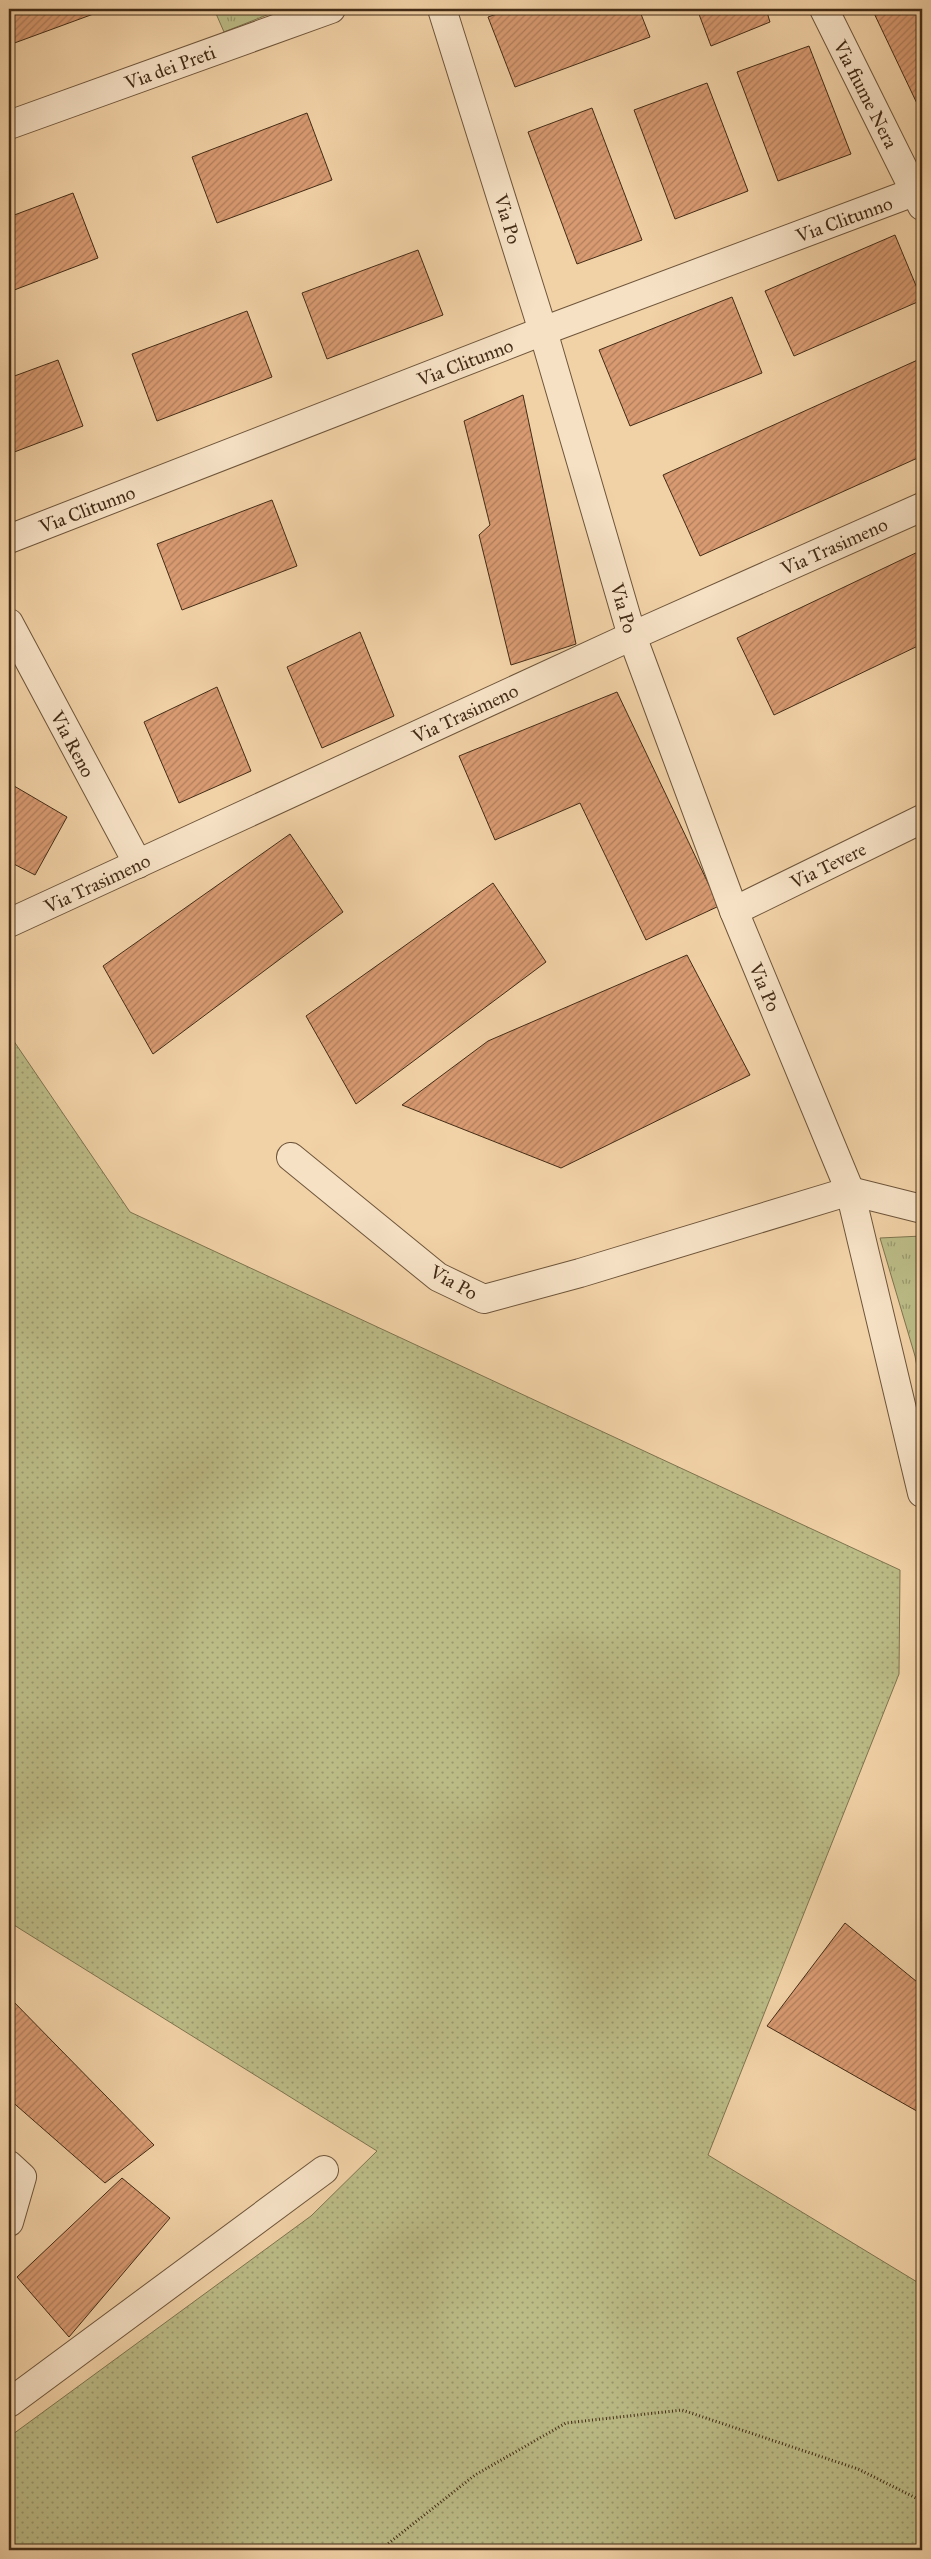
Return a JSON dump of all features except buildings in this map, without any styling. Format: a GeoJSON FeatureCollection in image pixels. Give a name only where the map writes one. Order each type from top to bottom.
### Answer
{"type":"FeatureCollection","features":[{"type":"Feature","properties":{"kind":"street","name":"Via dei Preti"},"geometry":{"type":"LineString","coordinates":[[9,126],[332,9]]}},
{"type":"Feature","properties":{"kind":"street","name":"Via Po"},"geometry":{"type":"LineString","coordinates":[[442,9],[543,331],[632,636],[734,911],[850,1191],[922,1493]]}},
{"type":"Feature","properties":{"kind":"street","name":"Via fiume Nera"},"geometry":{"type":"LineString","coordinates":[[824,9],[920,196]]}},
{"type":"Feature","properties":{"kind":"street","name":"Via Clitunno"},"geometry":{"type":"LineString","coordinates":[[9,539],[543,331],[920,196]]}},
{"type":"Feature","properties":{"kind":"street","name":"Via Trasimeno"},"geometry":{"type":"LineString","coordinates":[[9,923],[632,636],[922,507]]}},
{"type":"Feature","properties":{"kind":"street","name":"Via Reno"},"geometry":{"type":"LineString","coordinates":[[9,623],[138,864]]}},
{"type":"Feature","properties":{"kind":"street","name":"Via Tevere"},"geometry":{"type":"LineString","coordinates":[[734,911],[922,819]]}},
{"type":"Feature","properties":{"kind":"street","name":"Via Po"},"geometry":{"type":"LineString","coordinates":[[291,1157],[438,1276],[484,1299],[580,1273],[850,1191]]}},
{"type":"Feature","properties":{"kind":"street"},"geometry":{"type":"LineString","coordinates":[[850,1191],[922,1209]]}},
{"type":"Feature","properties":{"kind":"street"},"geometry":{"type":"LineString","coordinates":[[9,2402],[324,2170]]}},
{"type":"Feature","properties":{"kind":"street"},"geometry":{"type":"LineString","coordinates":[[9,2222],[15,2171]]}},
{"type":"Feature","properties":{"kind":"path"},"geometry":{"type":"LineString","coordinates":[[380,2550],[475,2475],[566,2423],[682,2410],[858,2469],[922,2500]]}},
{"type":"Feature","properties":{"kind":"green space"},"geometry":{"type":"Polygon","coordinates":[[[214,9],[282,9],[224,32],[214,9]]]}},
{"type":"Feature","properties":{"kind":"green space"},"geometry":{"type":"Polygon","coordinates":[[[9,1034],[130,1212],[900,1570],[899,1674],[708,2155],[922,2285],[922,2550],[9,2550],[9,2437],[311,2216],[377,2151],[9,1922],[9,1034]]]}},
{"type":"Feature","properties":{"kind":"green space"},"geometry":{"type":"Polygon","coordinates":[[[922,1236],[922,1393],[915,1356],[880,1238],[922,1236]]]}}]}
